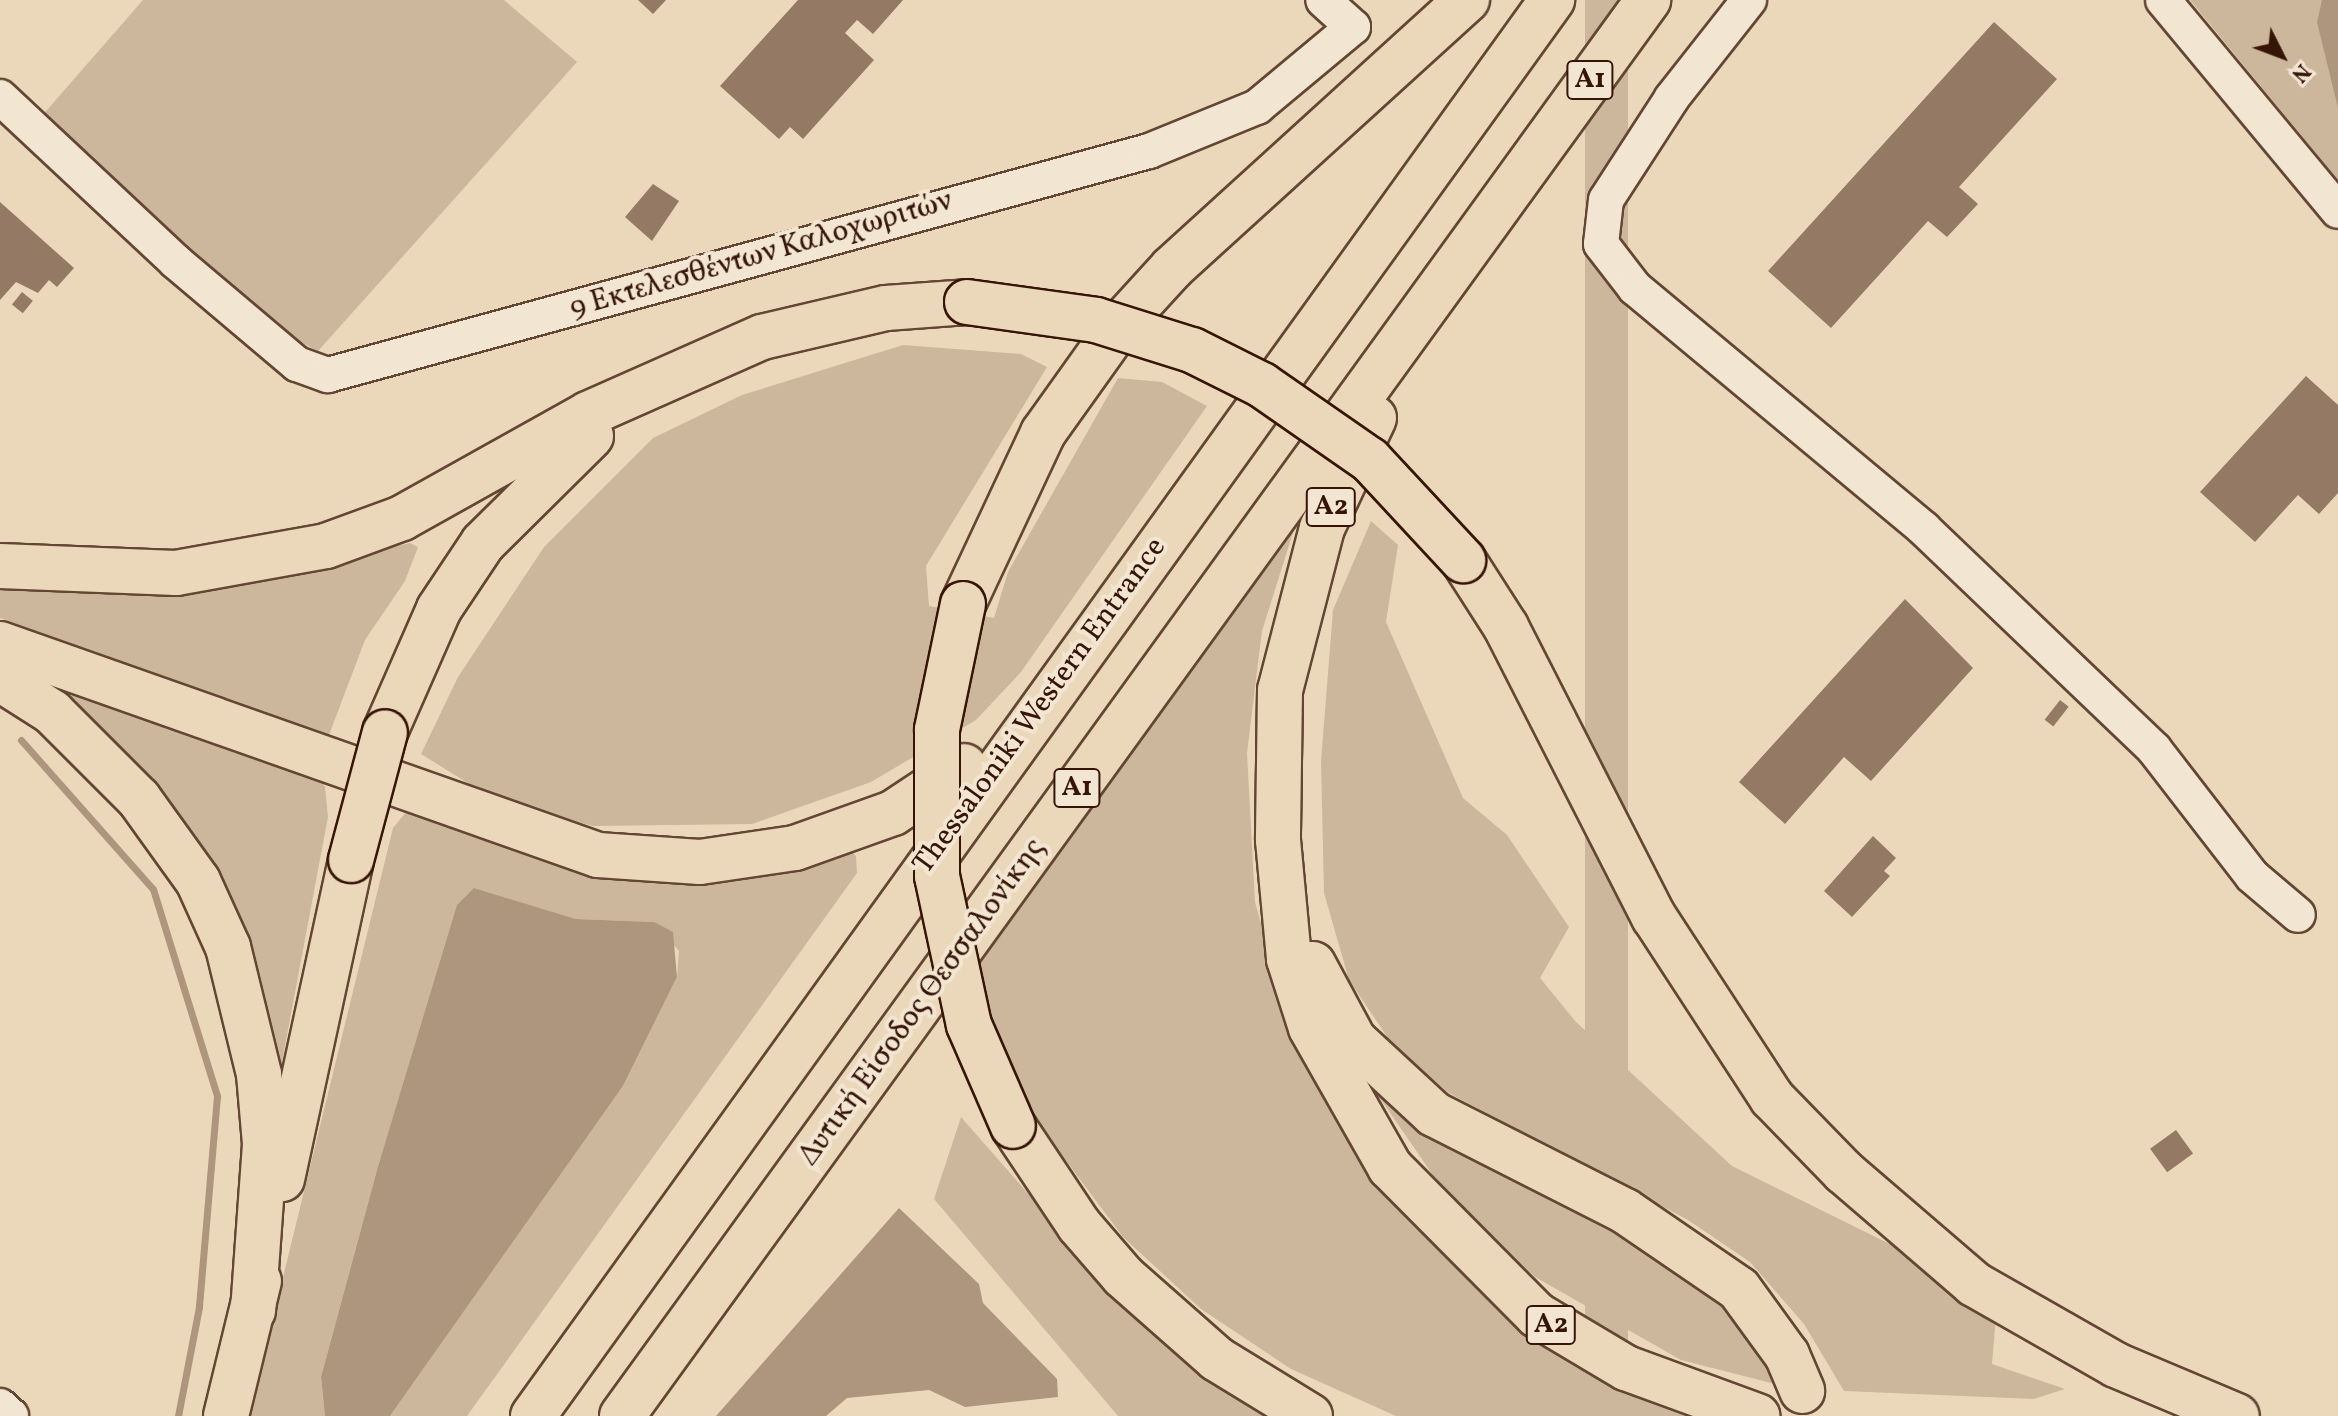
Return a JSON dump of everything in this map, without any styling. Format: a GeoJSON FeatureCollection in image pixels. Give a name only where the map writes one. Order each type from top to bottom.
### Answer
{"type":"FeatureCollection","features":[{"type":"Feature","properties":{"kind":"highway"},"geometry":{"type":"LineString","coordinates":[[1310,1416],[1217,1359],[1123,1276],[1079,1225],[1013,1126],[969,1025],[937,876],[937,730],[963,604],[1043,433],[1120,325],[1172,268],[1467,0]]}},
{"type":"Feature","properties":{"kind":"highway","name":"Thessaloniki Western Entrance"},"geometry":{"type":"LineString","coordinates":[[533,1416],[1104,616],[1552,0]]}},
{"type":"Feature","properties":{"kind":"highway","name":"Α1"},"geometry":{"type":"LineString","coordinates":[[1531,160],[1648,0]]}},
{"type":"Feature","properties":{"kind":"highway","name":"Α2"},"geometry":{"type":"LineString","coordinates":[[1531,160],[1473,269],[1370,424],[1322,528],[1280,690],[1274,767],[1289,959],[1311,1028],[1390,1167],[1500,1283],[1571,1339],[1626,1368],[1757,1416]]}},
{"type":"Feature","properties":{"kind":"highway","name":"Δυτική Είσοδος Θεσσαλονίκης"},"geometry":{"type":"LineString","coordinates":[[622,1416],[1531,160]]}},
{"type":"Feature","properties":{"kind":"highway"},"geometry":{"type":"LineString","coordinates":[[0,566],[176,573],[326,546],[402,518],[588,414],[646,392],[776,333],[886,308],[967,302],[1096,320],[1192,350],[1262,385],[1370,460],[1463,560],[1506,627],[1654,917],[1772,1098],[1844,1172],[1974,1284],[2116,1365],[2237,1416]]}},
{"type":"Feature","properties":{"kind":"highway"},"geometry":{"type":"LineString","coordinates":[[226,1416],[253,1311],[351,860],[385,732],[439,609],[483,543],[553,466],[646,392]]}},
{"type":"Feature","properties":{"kind":"highway"},"geometry":{"type":"LineString","coordinates":[[0,644],[552,843],[598,855],[700,862],[795,848],[916,799],[979,756],[1104,616]]}},
{"type":"Feature","properties":{"kind":"highway"},"geometry":{"type":"LineString","coordinates":[[0,679],[52,712],[139,799],[198,881],[228,947],[256,1060],[265,1144],[253,1311]]}},
{"type":"Feature","properties":{"kind":"highway"},"geometry":{"type":"LineString","coordinates":[[1284,900],[1331,1001],[1385,1074],[1434,1114],[1693,1252],[1762,1317],[1802,1391]]}},
{"type":"Feature","properties":{"kind":"street","name":"9 Εκτελεσθέντων Καλοχωριτών"},"geometry":{"type":"LineString","coordinates":[[0,97],[175,261],[297,364],[338,373],[1149,151],[1257,107],[1353,27],[1323,0]]}},
{"type":"Feature","properties":{"kind":"street"},"geometry":{"type":"LineString","coordinates":[[1749,0],[1672,98],[1606,200],[1598,224],[1611,261],[1936,540],[2154,749],[2252,876],[2298,915]]}},
{"type":"Feature","properties":{"kind":"street"},"geometry":{"type":"LineString","coordinates":[[2163,0],[2338,211]]}},
{"type":"Feature","properties":{"kind":"street"},"geometry":{"type":"LineString","coordinates":[[0,1406],[11,1416]]}},
{"type":"Feature","properties":{"kind":"shaded area"},"geometry":{"type":"Polygon","coordinates":[[[143,0],[504,0],[577,62],[318,351],[275,329],[40,118],[143,0]]]}},
{"type":"Feature","properties":{"kind":"shaded area"},"geometry":{"type":"Polygon","coordinates":[[[1585,0],[1628,0],[1628,1416],[1585,1416],[1585,0]]]}},
{"type":"Feature","properties":{"kind":"shaded area"},"geometry":{"type":"Polygon","coordinates":[[[2190,0],[2338,0],[2338,180],[2190,0]]]}},
{"type":"Feature","properties":{"kind":"shaded area"},"geometry":{"type":"Polygon","coordinates":[[[2322,0],[2338,0],[2338,108],[2317,22],[2322,0]]]}},
{"type":"Feature","properties":{"kind":"shaded area"},"geometry":{"type":"Polygon","coordinates":[[[903,345],[1021,354],[1047,367],[926,566],[929,606],[994,618],[1008,572],[1118,378],[1162,382],[1207,406],[1021,672],[976,720],[871,782],[752,824],[593,826],[495,800],[421,754],[458,677],[544,547],[653,438],[742,395],[903,345]]]}},
{"type":"Feature","properties":{"kind":"shaded area"},"geometry":{"type":"Polygon","coordinates":[[[1308,485],[1262,631],[1247,753],[1255,902],[1287,1017],[1388,1194],[1485,1293],[1723,1416],[1396,1416],[1291,1369],[1201,1309],[1123,1237],[1032,1115],[1004,1056],[976,970],[1308,485]]]}},
{"type":"Feature","properties":{"kind":"shaded area"},"geometry":{"type":"Polygon","coordinates":[[[1371,521],[1398,545],[1386,622],[1463,798],[1507,835],[1569,927],[1540,978],[1576,1022],[1732,1166],[1914,1256],[1996,1317],[1992,1364],[2065,1389],[2034,1399],[1844,1391],[1804,1324],[1750,1262],[1688,1220],[1449,1093],[1392,1044],[1349,980],[1324,893],[1321,761],[1333,610],[1371,521]]]}},
{"type":"Feature","properties":{"kind":"shaded area"},"geometry":{"type":"Polygon","coordinates":[[[410,543],[418,547],[405,581],[365,640],[329,735],[0,618],[0,581],[202,591],[410,543]]]}},
{"type":"Feature","properties":{"kind":"shaded area"},"geometry":{"type":"Polygon","coordinates":[[[72,688],[316,771],[325,787],[328,817],[281,1067],[274,1069],[176,816],[72,702],[72,688]]]}},
{"type":"Feature","properties":{"kind":"shaded area"},"geometry":{"type":"Polygon","coordinates":[[[407,811],[589,867],[847,847],[856,856],[857,873],[467,1416],[390,1416],[623,1086],[677,977],[679,951],[654,922],[576,919],[474,888],[377,1170],[321,1377],[325,1416],[249,1416],[393,828],[407,811]]]}},
{"type":"Feature","properties":{"kind":"shaded area"},"geometry":{"type":"Polygon","coordinates":[[[474,888],[576,919],[654,922],[673,932],[677,977],[623,1086],[390,1416],[325,1416],[321,1377],[377,1170],[457,905],[474,888]]]}},
{"type":"Feature","properties":{"kind":"shaded area"},"geometry":{"type":"Polygon","coordinates":[[[1351,1056],[1719,1285],[1783,1386],[1681,1360],[1535,1277],[1439,1184],[1351,1056]]]}},
{"type":"Feature","properties":{"kind":"shaded area"},"geometry":{"type":"Polygon","coordinates":[[[961,1117],[1118,1296],[1274,1416],[1118,1416],[934,1199],[961,1117]]]}},
{"type":"Feature","properties":{"kind":"shaded area"},"geometry":{"type":"Polygon","coordinates":[[[899,1208],[979,1284],[983,1303],[1057,1379],[1058,1397],[965,1407],[929,1390],[847,1398],[826,1416],[716,1416],[899,1208]]]}},
{"type":"Feature","properties":{"kind":"building"},"geometry":{"type":"Polygon","coordinates":[[[638,0],[666,0],[653,14],[638,0]]]}},
{"type":"Feature","properties":{"kind":"building"},"geometry":{"type":"Polygon","coordinates":[[[798,0],[903,0],[873,34],[857,20],[845,33],[874,60],[803,139],[790,127],[779,139],[720,86],[798,0]]]}},
{"type":"Feature","properties":{"kind":"building"},"geometry":{"type":"Polygon","coordinates":[[[1994,22],[2057,79],[1959,187],[1978,204],[1947,237],[1928,221],[1831,328],[1768,271],[1994,22]]]}},
{"type":"Feature","properties":{"kind":"building"},"geometry":{"type":"Polygon","coordinates":[[[653,184],[679,201],[652,241],[625,217],[653,184]]]}},
{"type":"Feature","properties":{"kind":"building"},"geometry":{"type":"Polygon","coordinates":[[[0,202],[74,268],[57,287],[49,280],[38,293],[16,282],[0,300],[0,202]]]}},
{"type":"Feature","properties":{"kind":"building"},"geometry":{"type":"Polygon","coordinates":[[[22,292],[33,301],[23,313],[12,304],[22,292]]]}},
{"type":"Feature","properties":{"kind":"building"},"geometry":{"type":"Polygon","coordinates":[[[2306,376],[2338,405],[2338,493],[2319,514],[2298,495],[2255,542],[2200,492],[2306,376]]]}},
{"type":"Feature","properties":{"kind":"building"},"geometry":{"type":"Polygon","coordinates":[[[1905,599],[1973,668],[1871,781],[1844,757],[1785,824],[1739,782],[1905,599]]]}},
{"type":"Feature","properties":{"kind":"building"},"geometry":{"type":"Polygon","coordinates":[[[2060,700],[2069,707],[2053,726],[2045,720],[2060,700]]]}},
{"type":"Feature","properties":{"kind":"building"},"geometry":{"type":"Polygon","coordinates":[[[1873,836],[1896,858],[1884,871],[1890,876],[1852,917],[1824,891],[1873,836]]]}},
{"type":"Feature","properties":{"kind":"building"},"geometry":{"type":"Polygon","coordinates":[[[2176,1130],[2193,1153],[2167,1172],[2150,1149],[2176,1130]]]}},
{"type":"Feature","properties":{"kind":"waterway"},"geometry":{"type":"LineString","coordinates":[[21,740],[153,889],[217,1096],[199,1307],[178,1416]]}}]}
